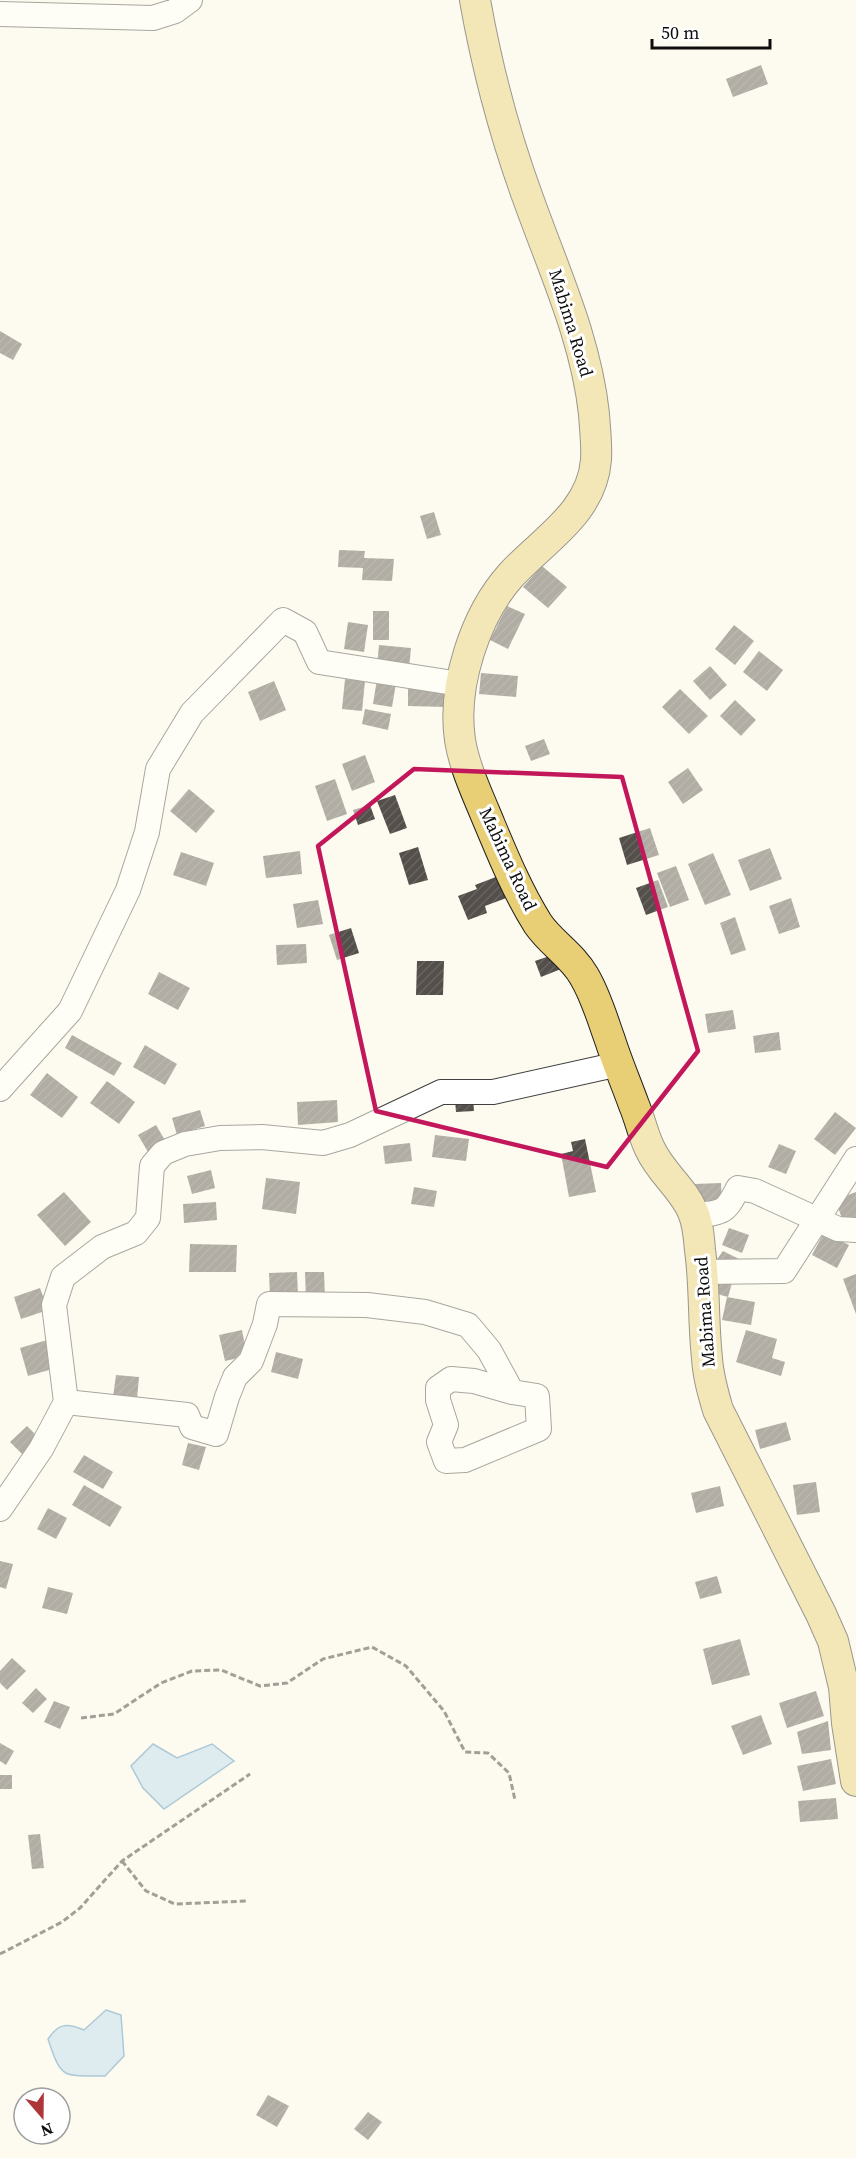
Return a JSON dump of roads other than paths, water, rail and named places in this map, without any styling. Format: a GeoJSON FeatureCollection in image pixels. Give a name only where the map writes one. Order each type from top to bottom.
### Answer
{"type":"FeatureCollection","features":[{"type":"Feature","properties":{"kind":"main road","name":"Mabima Road"},"geometry":{"type":"LineString","coordinates":[[475,0],[480,33],[508,138],[527,197],[574,321],[586,364],[596,442],[596,464],[583,502],[569,520],[513,573],[498,591],[477,632],[460,684],[458,721],[460,743],[467,769],[517,888],[541,928],[581,970],[590,987],[650,1148],[663,1172],[680,1190],[694,1215],[698,1228],[703,1272],[706,1357],[718,1410],[821,1614],[850,1685],[847,1723],[856,1781]]}},
{"type":"Feature","properties":{"kind":"street"},"geometry":{"type":"LineString","coordinates":[[0,14],[153,18],[175,11],[189,0]]}},
{"type":"Feature","properties":{"kind":"street"},"geometry":{"type":"LineString","coordinates":[[0,1089],[70,1011],[128,890],[147,832],[158,769],[192,713],[284,620],[305,632],[319,662],[460,684]]}},
{"type":"Feature","properties":{"kind":"street"},"geometry":{"type":"LineString","coordinates":[[0,1509],[41,1449],[66,1402],[54,1305],[63,1277],[102,1247],[136,1233],[148,1218],[152,1166],[164,1153],[185,1144],[220,1138],[262,1137],[323,1143],[351,1135],[441,1092],[493,1092],[619,1064]]}},
{"type":"Feature","properties":{"kind":"street"},"geometry":{"type":"LineString","coordinates":[[703,1272],[784,1271],[856,1159]]}},
{"type":"Feature","properties":{"kind":"street"},"geometry":{"type":"LineString","coordinates":[[694,1215],[719,1214],[730,1204],[738,1188],[755,1191],[837,1229],[856,1230]]}},
{"type":"Feature","properties":{"kind":"street"},"geometry":{"type":"LineString","coordinates":[[66,1402],[187,1415],[192,1427],[216,1434],[235,1377],[251,1361],[265,1324],[269,1304],[367,1305],[425,1312],[468,1325],[489,1350],[512,1392]]}},
{"type":"Feature","properties":{"kind":"street"},"geometry":{"type":"LineString","coordinates":[[451,1379],[474,1381],[512,1392],[537,1396],[539,1429],[465,1460],[446,1461],[440,1442],[446,1425],[438,1400],[438,1388],[451,1379]]}},
{"type":"Feature","properties":{"kind":"water"},"geometry":{"type":"Polygon","coordinates":[[[153,1744],[177,1758],[212,1744],[234,1761],[164,1809],[143,1788],[131,1766],[153,1744]]]}},
{"type":"Feature","properties":{"kind":"water"},"geometry":{"type":"Polygon","coordinates":[[[106,2010],[121,2015],[124,2056],[105,2076],[81,2076],[66,2073],[57,2063],[48,2039],[59,2027],[63,2026],[84,2030],[106,2010]]]}}]}
